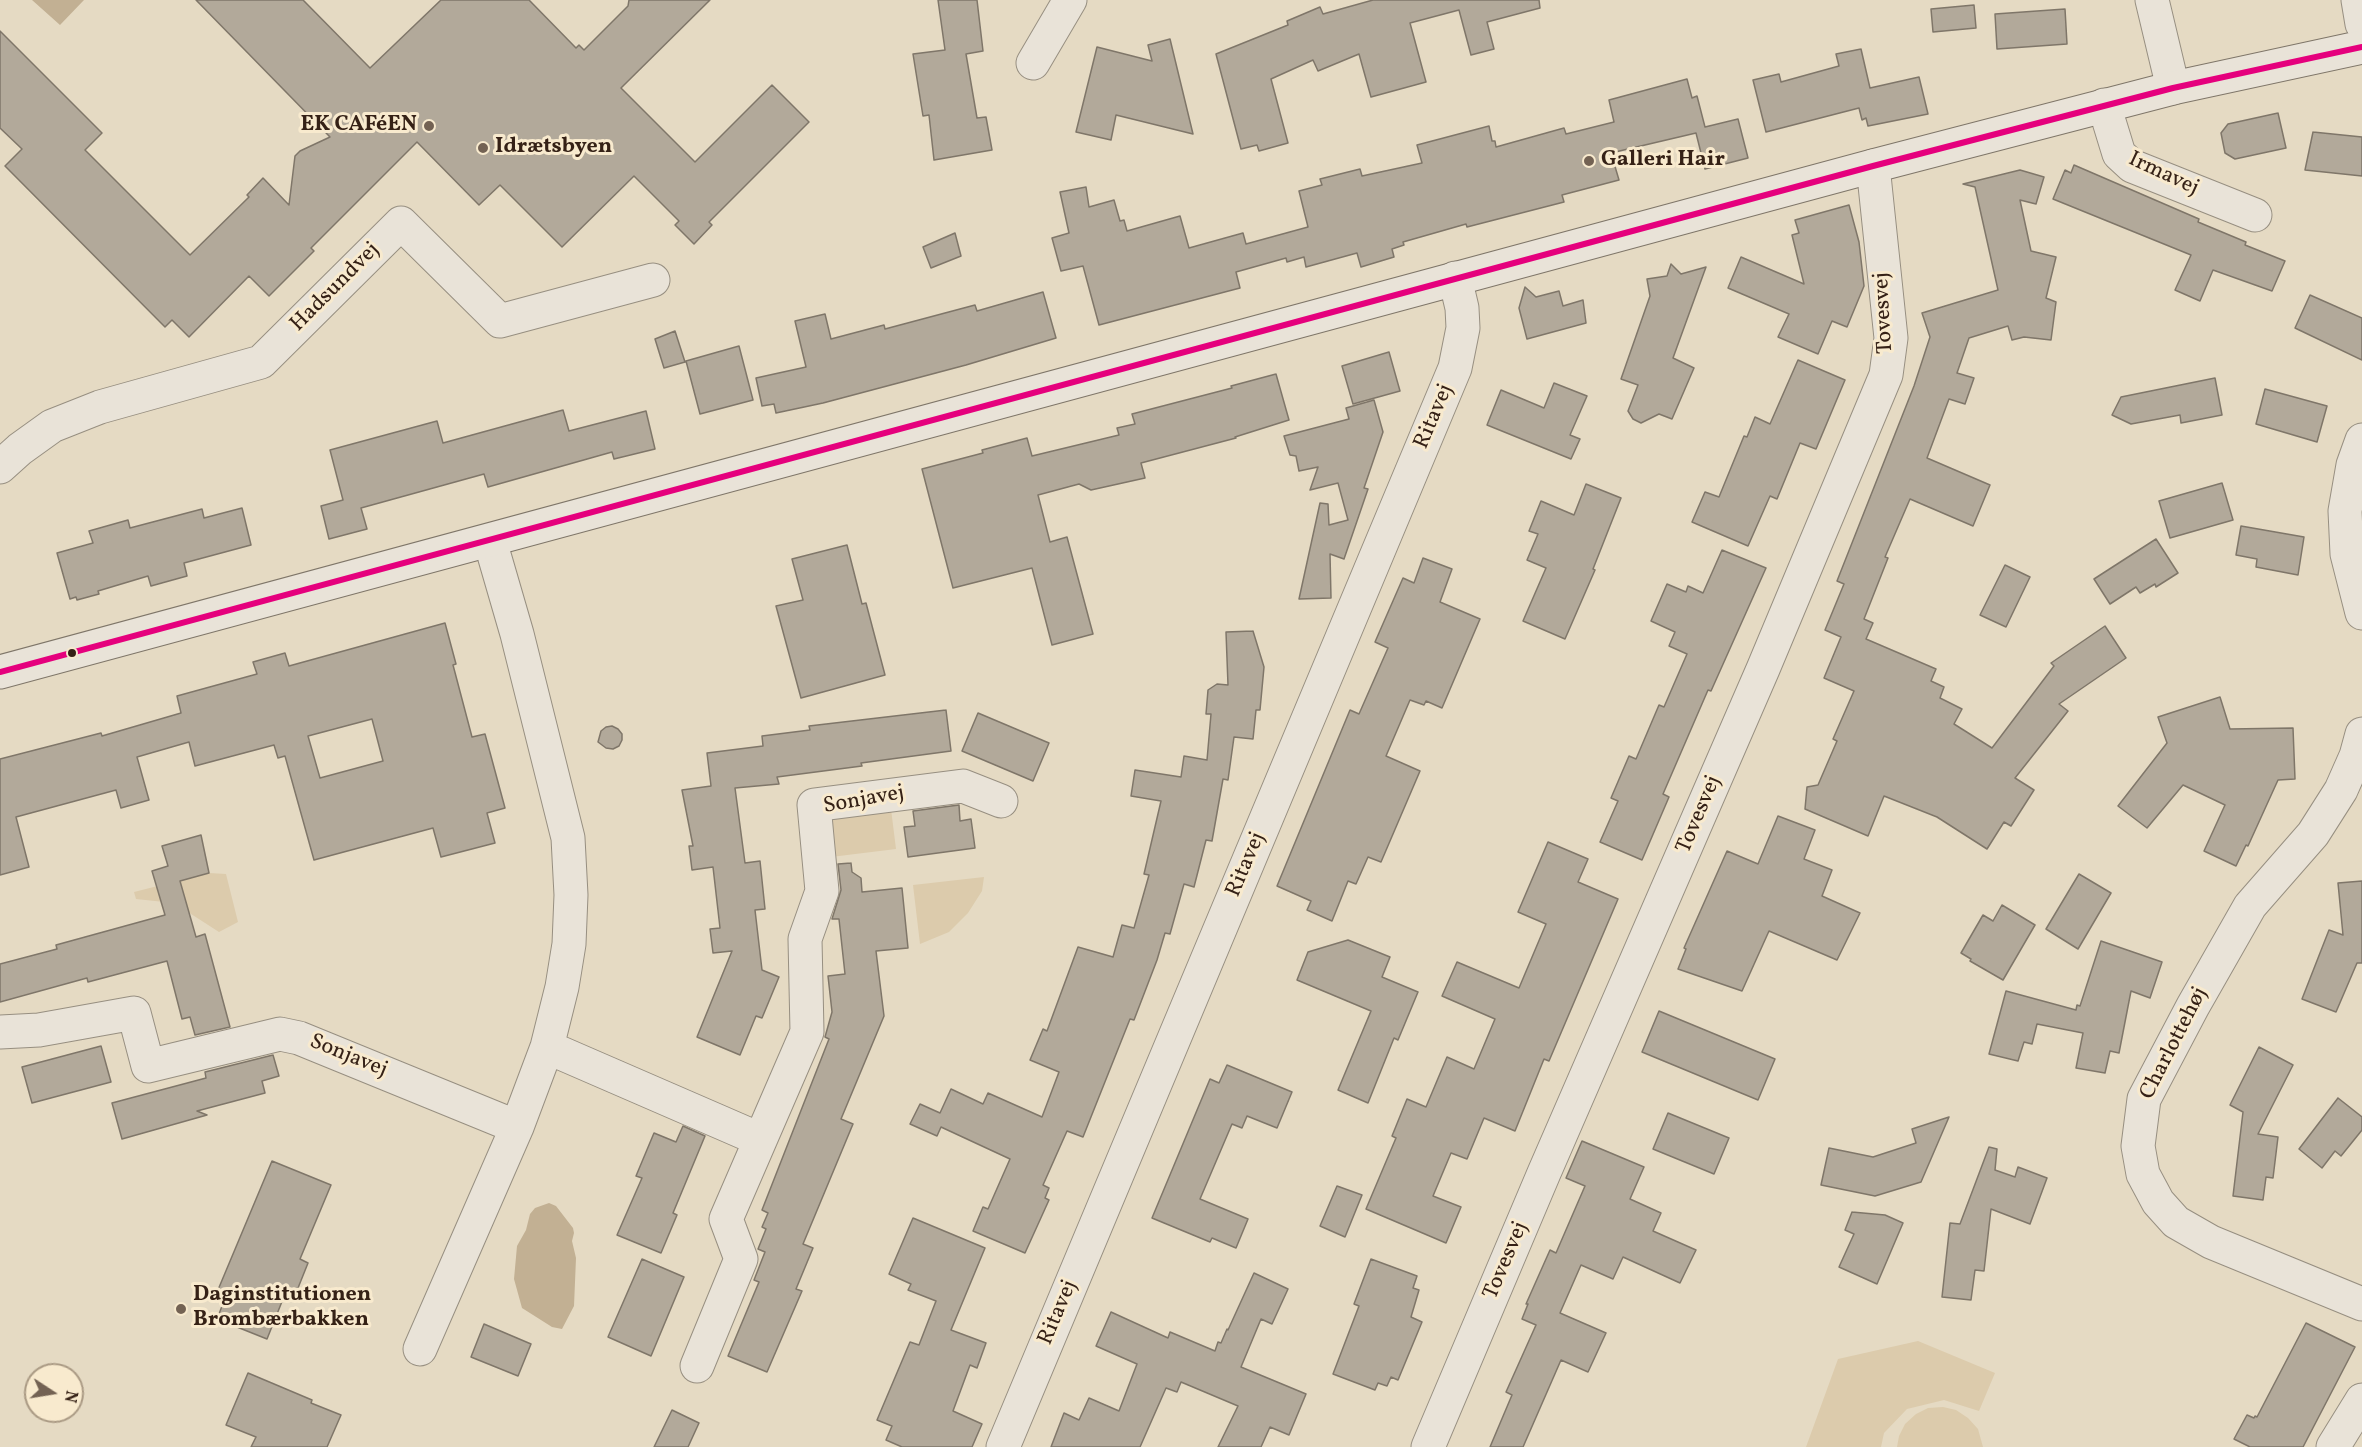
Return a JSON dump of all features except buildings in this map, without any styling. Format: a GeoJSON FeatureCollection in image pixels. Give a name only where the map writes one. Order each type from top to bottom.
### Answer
{"type":"FeatureCollection","features":[{"type":"Feature","properties":{"kind":"street"},"geometry":{"type":"LineString","coordinates":[[1033,63],[1070,0]]}},
{"type":"Feature","properties":{"kind":"street"},"geometry":{"type":"LineString","coordinates":[[2152,0],[2173,88]]}},
{"type":"Feature","properties":{"kind":"street"},"geometry":{"type":"LineString","coordinates":[[2358,0],[2362,24]]}},
{"type":"Feature","properties":{"kind":"street"},"geometry":{"type":"LineString","coordinates":[[0,672],[1873,166],[2173,88],[2362,47]]}},
{"type":"Feature","properties":{"kind":"street","name":"Irmavej"},"geometry":{"type":"LineString","coordinates":[[2104,105],[2119,154],[2132,166],[2255,215]]}},
{"type":"Feature","properties":{"kind":"street","name":"Tovesvej"},"geometry":{"type":"LineString","coordinates":[[1428,1447],[1886,375],[1891,338],[1873,166]]}},
{"type":"Feature","properties":{"kind":"street","name":"Hadsundvej"},"geometry":{"type":"LineString","coordinates":[[0,467],[52,426],[100,407],[261,362],[401,223],[500,321],[653,280]]}},
{"type":"Feature","properties":{"kind":"street","name":"Ritavej"},"geometry":{"type":"LineString","coordinates":[[1003,1447],[1455,368],[1463,328],[1462,308],[1455,278]]}},
{"type":"Feature","properties":{"kind":"street"},"geometry":{"type":"LineString","coordinates":[[2362,440],[2353,465],[2345,511],[2347,554],[2362,613]]}},
{"type":"Feature","properties":{"kind":"street"},"geometry":{"type":"LineString","coordinates":[[420,1349],[517,1127],[547,1047],[562,987],[569,944],[571,894],[568,838],[517,634],[490,541]]}},
{"type":"Feature","properties":{"kind":"street","name":"Charlottehøj"},"geometry":{"type":"LineString","coordinates":[[2362,734],[2356,756],[2340,790],[2313,834],[2250,906],[2193,1006],[2144,1099],[2138,1146],[2143,1174],[2158,1202],[2176,1222],[2211,1242],[2362,1304]]}},
{"type":"Feature","properties":{"kind":"street","name":"Sonjavej"},"geometry":{"type":"LineString","coordinates":[[697,1366],[741,1259],[726,1219],[807,1032],[805,939],[822,891],[814,805],[963,786],[1001,801]]}},
{"type":"Feature","properties":{"kind":"street","name":"Sonjavej"},"geometry":{"type":"LineString","coordinates":[[0,1032],[39,1030],[134,1013],[148,1066],[280,1034],[299,1038],[517,1127]]}},
{"type":"Feature","properties":{"kind":"street"},"geometry":{"type":"LineString","coordinates":[[547,1047],[759,1139]]}},
{"type":"Feature","properties":{"kind":"street"},"geometry":{"type":"LineString","coordinates":[[2333,1447],[2362,1400]]}},
{"type":"Feature","properties":{"kind":"shaded area"},"geometry":{"type":"Polygon","coordinates":[[[32,0],[84,0],[60,25],[32,0]]]}},
{"type":"Feature","properties":{"kind":"shaded area"},"geometry":{"type":"Polygon","coordinates":[[[891,809],[896,849],[831,857],[826,817],[891,809]]]}},
{"type":"Feature","properties":{"kind":"shaded area"},"geometry":{"type":"Polygon","coordinates":[[[209,873],[226,874],[238,922],[219,932],[174,903],[136,899],[134,892],[209,873]]]}},
{"type":"Feature","properties":{"kind":"shaded area"},"geometry":{"type":"Polygon","coordinates":[[[984,877],[982,891],[968,913],[949,932],[920,944],[913,885],[984,877]]]}},
{"type":"Feature","properties":{"kind":"shaded area"},"geometry":{"type":"Polygon","coordinates":[[[549,1203],[556,1206],[573,1228],[574,1233],[572,1241],[576,1258],[574,1306],[562,1329],[552,1327],[522,1308],[514,1279],[517,1246],[526,1230],[530,1214],[535,1208],[549,1203]]]}},
{"type":"Feature","properties":{"kind":"shaded area"},"geometry":{"type":"Polygon","coordinates":[[[1918,1341],[1995,1373],[1979,1411],[1944,1400],[1907,1409],[1884,1433],[1881,1447],[1806,1447],[1838,1359],[1918,1341]]]}},
{"type":"Feature","properties":{"kind":"shaded area"},"geometry":{"type":"Polygon","coordinates":[[[1943,1407],[1956,1410],[1968,1418],[1978,1429],[1983,1447],[1897,1447],[1905,1424],[1916,1414],[1928,1408],[1943,1407]]]}},
{"type":"Feature","properties":{"kind":"transit line"},"geometry":{"type":"LineString","coordinates":[[0,672],[1873,166],[2173,88],[2362,47]]}},
{"type":"Feature","properties":{"kind":"place","name":"EK CAFéEN"},"geometry":{"type":"Point","coordinates":[429,126]}},
{"type":"Feature","properties":{"kind":"place","name":"Idrætsbyen"},"geometry":{"type":"Point","coordinates":[483,148]}},
{"type":"Feature","properties":{"kind":"place","name":"Galleri Hair"},"geometry":{"type":"Point","coordinates":[1589,161]}},
{"type":"Feature","properties":{"kind":"place","name":"Daginstitutionen Brombærbakken"},"geometry":{"type":"Point","coordinates":[181,1309]}}]}
